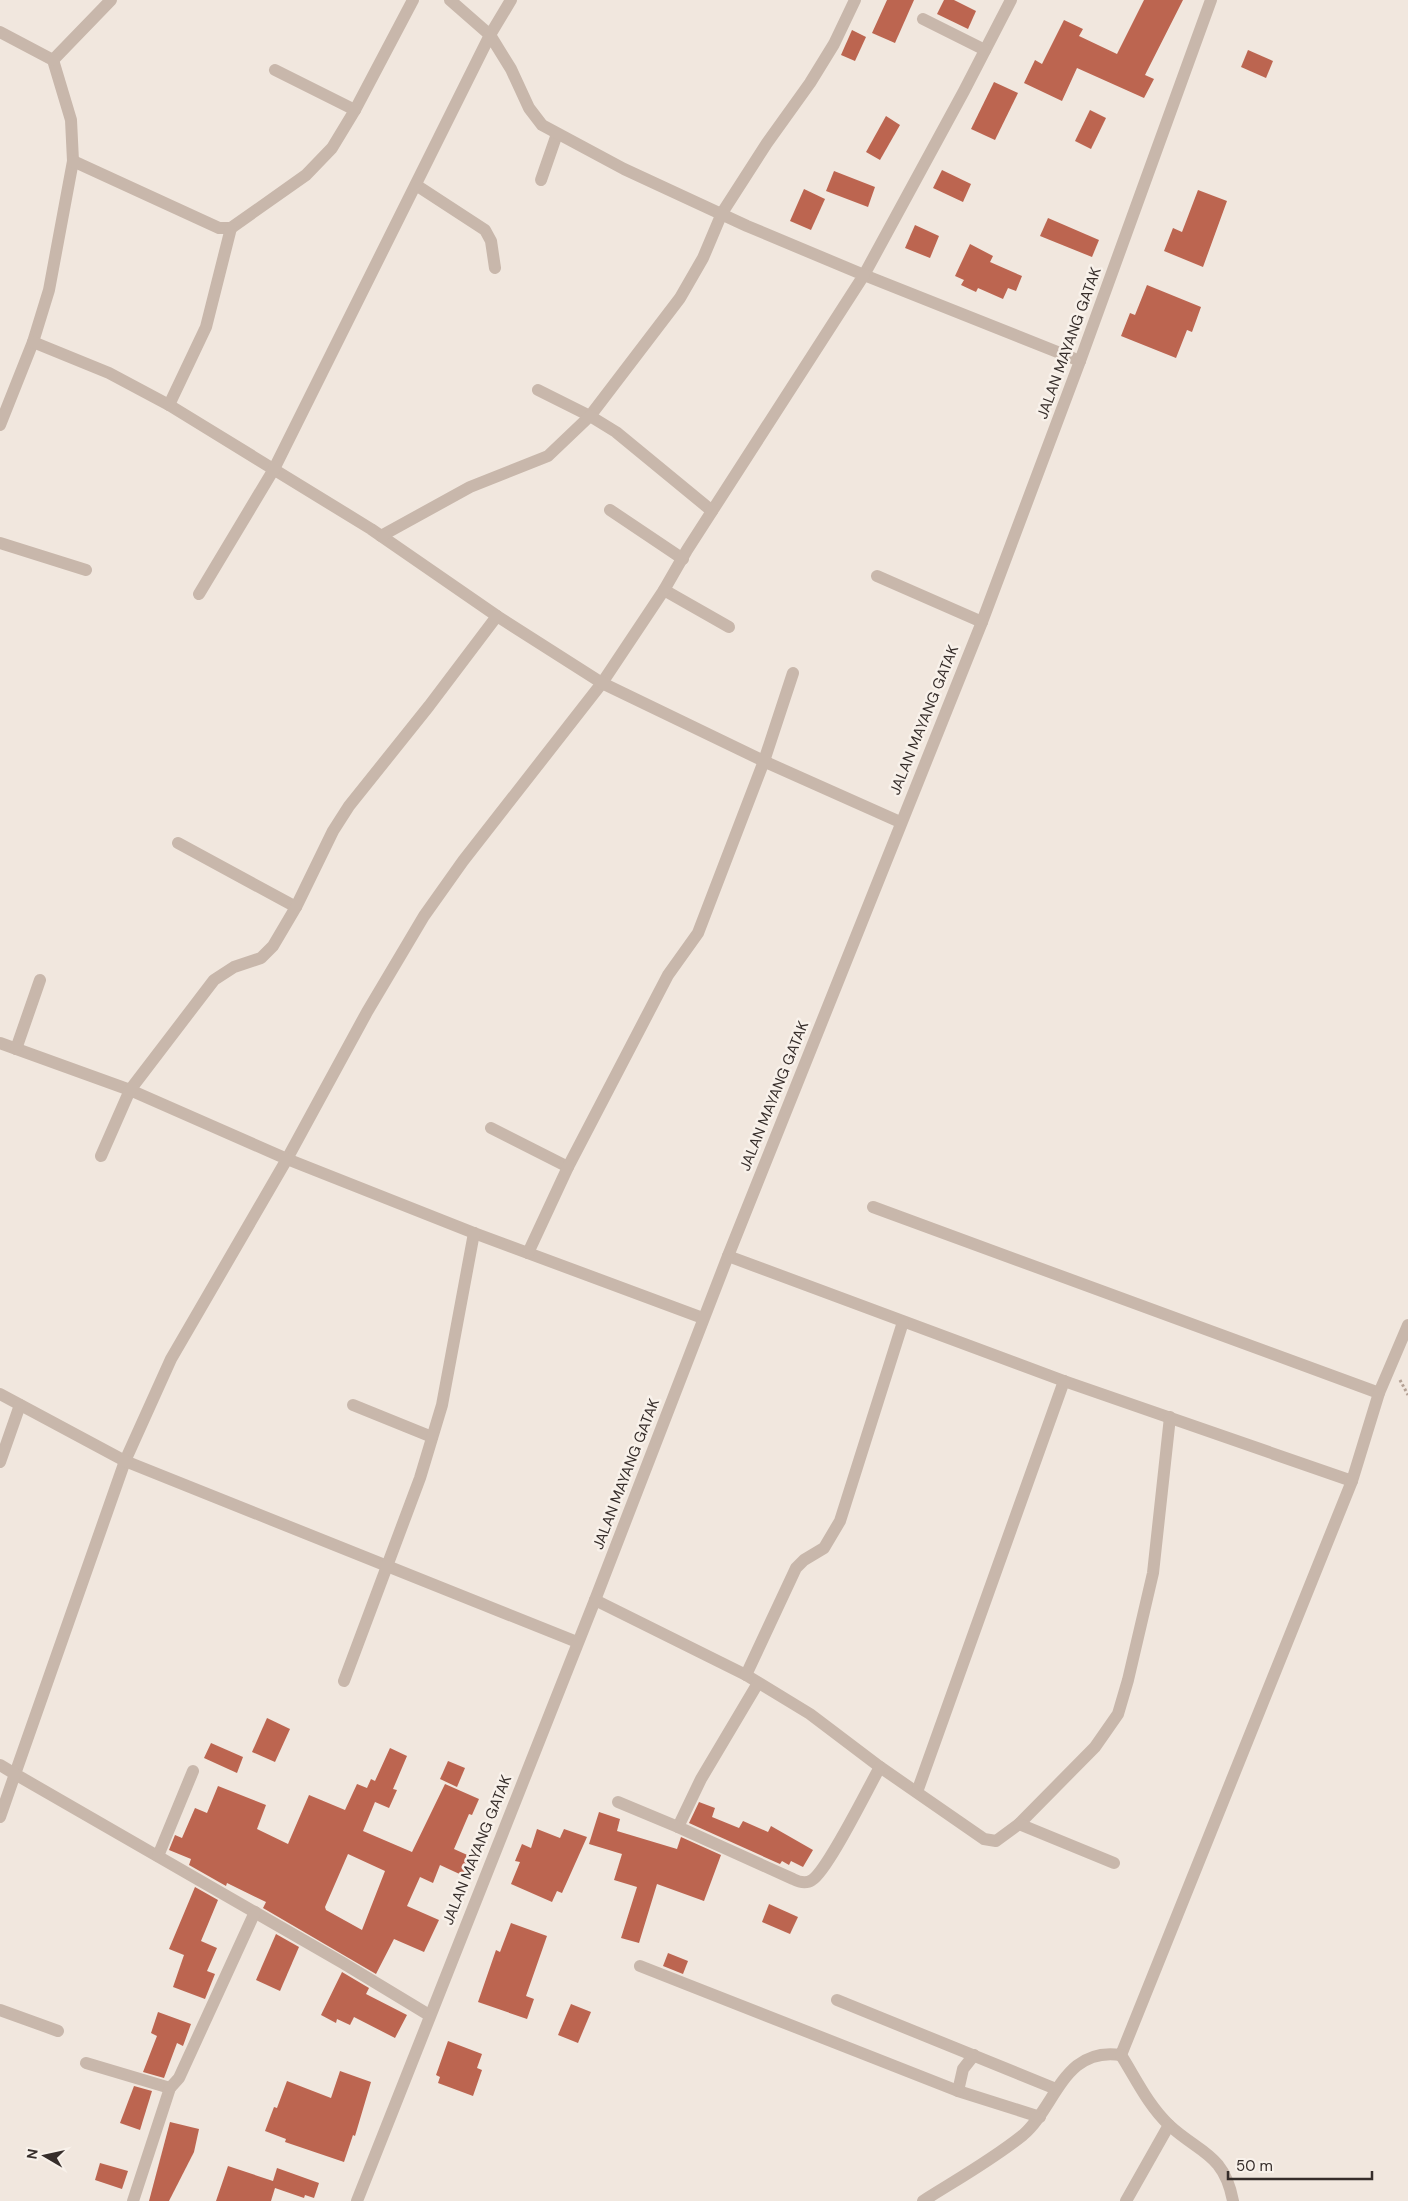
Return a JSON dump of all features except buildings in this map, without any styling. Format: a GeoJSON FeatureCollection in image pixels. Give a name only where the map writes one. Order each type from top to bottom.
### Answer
{"type":"FeatureCollection","features":[{"type":"Feature","properties":{"kind":"street"},"geometry":{"type":"LineString","coordinates":[[53,60],[111,0]]}},
{"type":"Feature","properties":{"kind":"street"},"geometry":{"type":"LineString","coordinates":[[73,161],[219,228],[231,228],[314,168],[332,148],[355,110],[413,0]]}},
{"type":"Feature","properties":{"kind":"street"},"geometry":{"type":"LineString","coordinates":[[450,0],[490,35],[535,117],[542,125],[557,134],[624,169],[747,226],[1080,361]]}},
{"type":"Feature","properties":{"kind":"street"},"geometry":{"type":"LineString","coordinates":[[199,594],[274,469],[490,35],[511,0]]}},
{"type":"Feature","properties":{"kind":"street"},"geometry":{"type":"LineString","coordinates":[[376,532],[470,487],[548,456],[590,416],[684,291],[703,258],[722,213],[767,143],[810,83],[834,44],[855,0]]}},
{"type":"Feature","properties":{"kind":"street"},"geometry":{"type":"LineString","coordinates":[[0,1817],[125,1461],[172,1359],[287,1158],[367,1012],[424,916],[463,861],[602,683],[664,590],[864,275],[1011,0]]}},
{"type":"Feature","properties":{"kind":"street","name":"JALAN MAYANG GATAK"},"geometry":{"type":"LineString","coordinates":[[356,2201],[595,1600],[703,1318],[900,822],[982,622],[1080,361],[1211,0]]}},
{"type":"Feature","properties":{"kind":"street"},"geometry":{"type":"LineString","coordinates":[[923,19],[985,50]]}},
{"type":"Feature","properties":{"kind":"street"},"geometry":{"type":"LineString","coordinates":[[0,32],[53,60],[71,120],[73,161],[56,264],[33,342],[0,425]]}},
{"type":"Feature","properties":{"kind":"street"},"geometry":{"type":"LineString","coordinates":[[275,70],[355,110]]}},
{"type":"Feature","properties":{"kind":"street"},"geometry":{"type":"LineString","coordinates":[[541,180],[557,134]]}},
{"type":"Feature","properties":{"kind":"street"},"geometry":{"type":"LineString","coordinates":[[416,185],[485,230],[491,241],[494,268]]}},
{"type":"Feature","properties":{"kind":"street"},"geometry":{"type":"LineString","coordinates":[[170,405],[206,327],[231,228]]}},
{"type":"Feature","properties":{"kind":"street"},"geometry":{"type":"LineString","coordinates":[[33,342],[109,373],[170,405],[376,532],[496,616],[602,683],[764,761],[900,822]]}},
{"type":"Feature","properties":{"kind":"street"},"geometry":{"type":"LineString","coordinates":[[538,390],[590,416],[616,432],[712,512]]}},
{"type":"Feature","properties":{"kind":"street"},"geometry":{"type":"LineString","coordinates":[[610,510],[683,559]]}},
{"type":"Feature","properties":{"kind":"street"},"geometry":{"type":"LineString","coordinates":[[0,543],[86,570]]}},
{"type":"Feature","properties":{"kind":"street"},"geometry":{"type":"LineString","coordinates":[[878,576],[982,622]]}},
{"type":"Feature","properties":{"kind":"street"},"geometry":{"type":"LineString","coordinates":[[664,590],[729,627]]}},
{"type":"Feature","properties":{"kind":"street"},"geometry":{"type":"LineString","coordinates":[[101,1156],[130,1090],[214,980],[234,967],[261,958],[273,946],[296,907],[333,831],[349,806],[429,706],[496,616]]}},
{"type":"Feature","properties":{"kind":"street"},"geometry":{"type":"LineString","coordinates":[[528,1253],[568,1167],[668,975],[698,933],[764,761],[793,673]]}},
{"type":"Feature","properties":{"kind":"street"},"geometry":{"type":"LineString","coordinates":[[178,843],[296,907]]}},
{"type":"Feature","properties":{"kind":"street"},"geometry":{"type":"LineString","coordinates":[[16,1049],[40,980]]}},
{"type":"Feature","properties":{"kind":"street"},"geometry":{"type":"LineString","coordinates":[[0,1043],[130,1090],[287,1158],[474,1233],[703,1318]]}},
{"type":"Feature","properties":{"kind":"street"},"geometry":{"type":"LineString","coordinates":[[491,1128],[568,1167]]}},
{"type":"Feature","properties":{"kind":"street"},"geometry":{"type":"LineString","coordinates":[[872,1206],[1379,1393]]}},
{"type":"Feature","properties":{"kind":"street"},"geometry":{"type":"LineString","coordinates":[[344,1681],[420,1478],[442,1405],[474,1233]]}},
{"type":"Feature","properties":{"kind":"street"},"geometry":{"type":"LineString","coordinates":[[728,1256],[1064,1381],[1352,1481]]}},
{"type":"Feature","properties":{"kind":"street"},"geometry":{"type":"LineString","coordinates":[[746,1675],[796,1568],[804,1560],[824,1548],[840,1522],[903,1322]]}},
{"type":"Feature","properties":{"kind":"street"},"geometry":{"type":"LineString","coordinates":[[1121,2055],[1352,1481],[1379,1393],[1408,1325]]}},
{"type":"Feature","properties":{"kind":"street"},"geometry":{"type":"LineString","coordinates":[[917,1792],[1064,1381]]}},
{"type":"Feature","properties":{"kind":"street"},"geometry":{"type":"LineString","coordinates":[[0,1394],[125,1461],[577,1642]]}},
{"type":"Feature","properties":{"kind":"street"},"geometry":{"type":"LineString","coordinates":[[0,1462],[20,1405]]}},
{"type":"Feature","properties":{"kind":"street"},"geometry":{"type":"LineString","coordinates":[[353,1405],[432,1437]]}},
{"type":"Feature","properties":{"kind":"street"},"geometry":{"type":"LineString","coordinates":[[595,1600],[746,1675],[810,1714],[880,1767],[988,1840],[996,1841],[1019,1824],[1095,1747],[1118,1714],[1128,1680],[1153,1573],[1170,1417]]}},
{"type":"Feature","properties":{"kind":"street"},"geometry":{"type":"LineString","coordinates":[[678,1827],[701,1779],[758,1683]]}},
{"type":"Feature","properties":{"kind":"street"},"geometry":{"type":"LineString","coordinates":[[0,1765],[255,1912],[429,2016]]}},
{"type":"Feature","properties":{"kind":"street"},"geometry":{"type":"LineString","coordinates":[[618,1802],[793,1879],[809,1882],[813,1880],[826,1864],[880,1767]]}},
{"type":"Feature","properties":{"kind":"street"},"geometry":{"type":"LineString","coordinates":[[158,1856],[193,1771]]}},
{"type":"Feature","properties":{"kind":"street"},"geometry":{"type":"LineString","coordinates":[[1019,1824],[1114,1863]]}},
{"type":"Feature","properties":{"kind":"street"},"geometry":{"type":"LineString","coordinates":[[133,2201],[170,2088],[180,2078],[255,1912]]}},
{"type":"Feature","properties":{"kind":"street"},"geometry":{"type":"LineString","coordinates":[[640,1966],[958,2091],[1040,2117]]}},
{"type":"Feature","properties":{"kind":"street"},"geometry":{"type":"LineString","coordinates":[[837,2000],[1056,2089]]}},
{"type":"Feature","properties":{"kind":"street"},"geometry":{"type":"LineString","coordinates":[[0,2010],[58,2031]]}},
{"type":"Feature","properties":{"kind":"street"},"geometry":{"type":"LineString","coordinates":[[958,2091],[963,2069],[974,2055]]}},
{"type":"Feature","properties":{"kind":"street"},"geometry":{"type":"LineString","coordinates":[[923,2201],[1016,2140],[1040,2117],[1056,2089],[1068,2073],[1082,2063],[1099,2056],[1121,2055]]}},
{"type":"Feature","properties":{"kind":"street"},"geometry":{"type":"LineString","coordinates":[[1121,2055],[1146,2098],[1169,2125],[1216,2160],[1225,2175],[1233,2201]]}},
{"type":"Feature","properties":{"kind":"street"},"geometry":{"type":"LineString","coordinates":[[86,2063],[170,2088]]}},
{"type":"Feature","properties":{"kind":"street"},"geometry":{"type":"LineString","coordinates":[[1126,2201],[1169,2125]]}}]}
